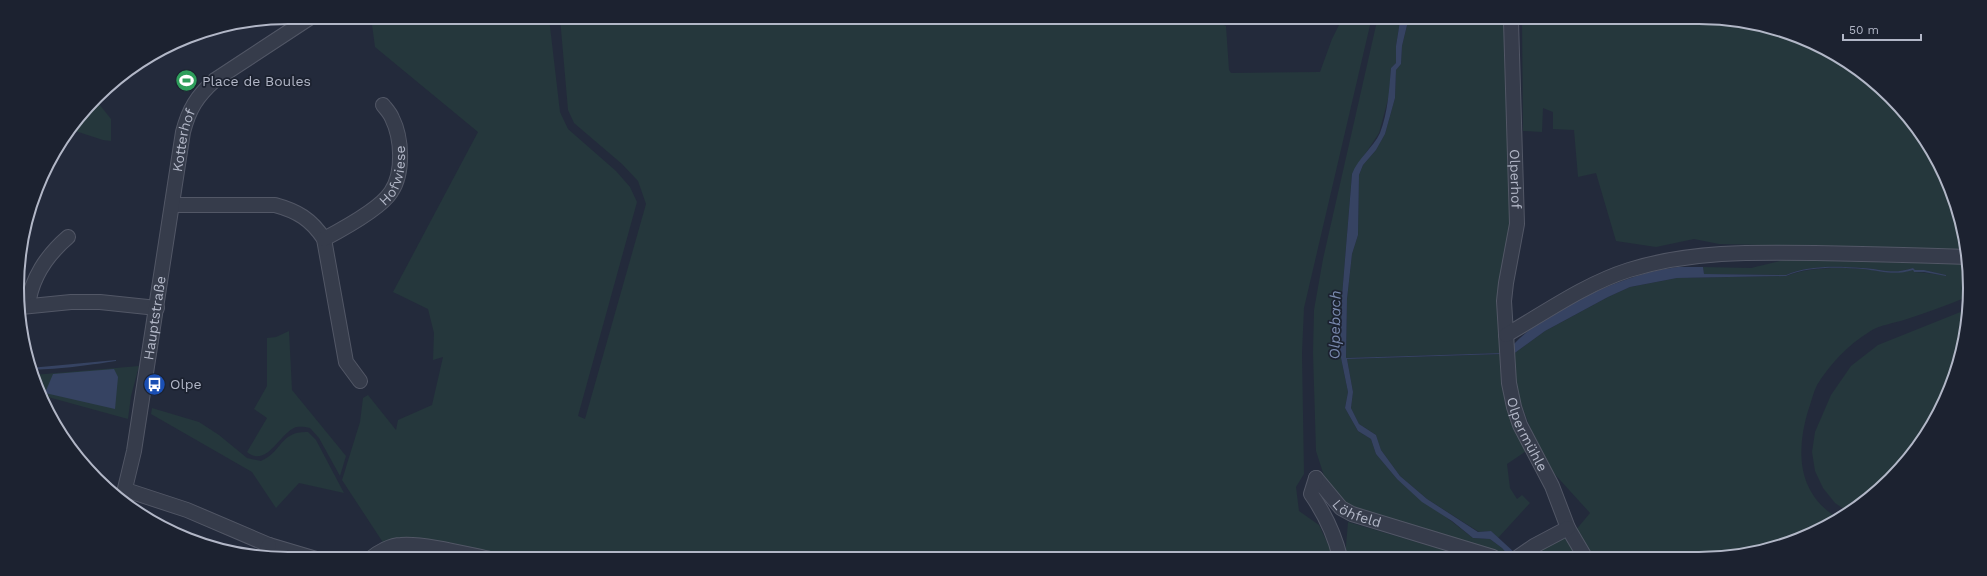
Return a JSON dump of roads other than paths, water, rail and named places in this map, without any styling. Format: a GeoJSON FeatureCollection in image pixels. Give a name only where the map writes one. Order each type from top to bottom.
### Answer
{"type":"FeatureCollection","features":[{"type":"Feature","properties":{"kind":"street","name":"Kotterhof"},"geometry":{"type":"LineString","coordinates":[[172,205],[183,132],[188,112],[198,98],[215,80],[300,24]]}},
{"type":"Feature","properties":{"kind":"street","name":"Olperhof"},"geometry":{"type":"LineString","coordinates":[[1506,335],[1504,301],[1517,224],[1511,24]]}},
{"type":"Feature","properties":{"kind":"street","name":"Hofwiese"},"geometry":{"type":"LineString","coordinates":[[324,238],[336,233],[378,206],[389,196],[396,183],[400,156],[398,136],[392,118],[383,105]]}},
{"type":"Feature","properties":{"kind":"street"},"geometry":{"type":"LineString","coordinates":[[172,205],[275,205],[292,209],[306,217],[316,226],[324,238],[346,362],[360,381]]}},
{"type":"Feature","properties":{"kind":"street","name":"Hauptstraße"},"geometry":{"type":"LineString","coordinates":[[124,495],[134,451],[172,205]]}},
{"type":"Feature","properties":{"kind":"street"},"geometry":{"type":"LineString","coordinates":[[25,304],[35,278],[58,246],[68,237]]}},
{"type":"Feature","properties":{"kind":"street"},"geometry":{"type":"LineString","coordinates":[[1506,335],[1607,279],[1648,265],[1693,256],[1728,252],[1771,252],[1961,257]]}},
{"type":"Feature","properties":{"kind":"street"},"geometry":{"type":"LineString","coordinates":[[25,306],[100,302],[157,308]]}},
{"type":"Feature","properties":{"kind":"street","name":"Olpermühle"},"geometry":{"type":"LineString","coordinates":[[1506,335],[1509,383],[1514,407],[1520,425],[1552,486],[1568,528],[1581,552]]}},
{"type":"Feature","properties":{"kind":"street","name":"Löhfeld"},"geometry":{"type":"LineString","coordinates":[[1338,552],[1330,524],[1311,494],[1316,478],[1341,508],[1352,514],[1477,552]]}},
{"type":"Feature","properties":{"kind":"street"},"geometry":{"type":"LineString","coordinates":[[125,495],[187,510],[265,551]]}},
{"type":"Feature","properties":{"kind":"street"},"geometry":{"type":"LineString","coordinates":[[1526,552],[1568,528]]}},
{"type":"Feature","properties":{"kind":"street"},"geometry":{"type":"LineString","coordinates":[[382,552],[399,545],[414,545],[452,552]]}},
{"type":"Feature","properties":{"kind":"water"},"geometry":{"type":"Polygon","coordinates":[[[1400,24],[1407,24],[1402,46],[1401,64],[1396,70],[1395,98],[1385,134],[1376,150],[1363,165],[1359,175],[1358,235],[1352,254],[1347,299],[1346,358],[1502,354],[1347,359],[1353,392],[1351,408],[1359,424],[1376,435],[1381,450],[1400,476],[1427,499],[1478,532],[1491,531],[1514,552],[1506,552],[1490,539],[1473,538],[1452,521],[1422,502],[1397,479],[1376,454],[1371,439],[1358,431],[1345,408],[1348,392],[1340,353],[1342,296],[1352,174],[1358,163],[1374,143],[1383,125],[1388,101],[1391,68],[1396,63],[1396,46],[1400,24]]]}},
{"type":"Feature","properties":{"kind":"water"},"geometry":{"type":"Polygon","coordinates":[[[1678,267],[1703,267],[1704,274],[1786,275],[1804,269],[1823,267],[1852,267],[1888,271],[1899,271],[1913,268],[1915,270],[1924,270],[1946,276],[1924,272],[1914,272],[1913,270],[1894,273],[1863,269],[1834,268],[1804,270],[1786,276],[1677,278],[1630,287],[1608,297],[1545,331],[1512,355],[1513,345],[1526,333],[1533,327],[1571,304],[1597,291],[1636,276],[1678,267]]]}},
{"type":"Feature","properties":{"kind":"water"},"geometry":{"type":"Polygon","coordinates":[[[116,360],[98,364],[57,369],[37,369],[36,367],[116,360]]]}},
{"type":"Feature","properties":{"kind":"water"},"geometry":{"type":"Polygon","coordinates":[[[114,369],[118,377],[115,409],[46,393],[53,374],[114,369]]]}},
{"type":"Feature","properties":{"kind":"place","name":"Place de Boules"},"geometry":{"type":"Point","coordinates":[186,81]}},
{"type":"Feature","properties":{"kind":"place","name":"Olpe"},"geometry":{"type":"Point","coordinates":[155,384]}},
{"type":"Feature","properties":{"kind":"water label","name":"Olpebach"},"geometry":{"type":"Point","coordinates":[1335,325]}}]}
